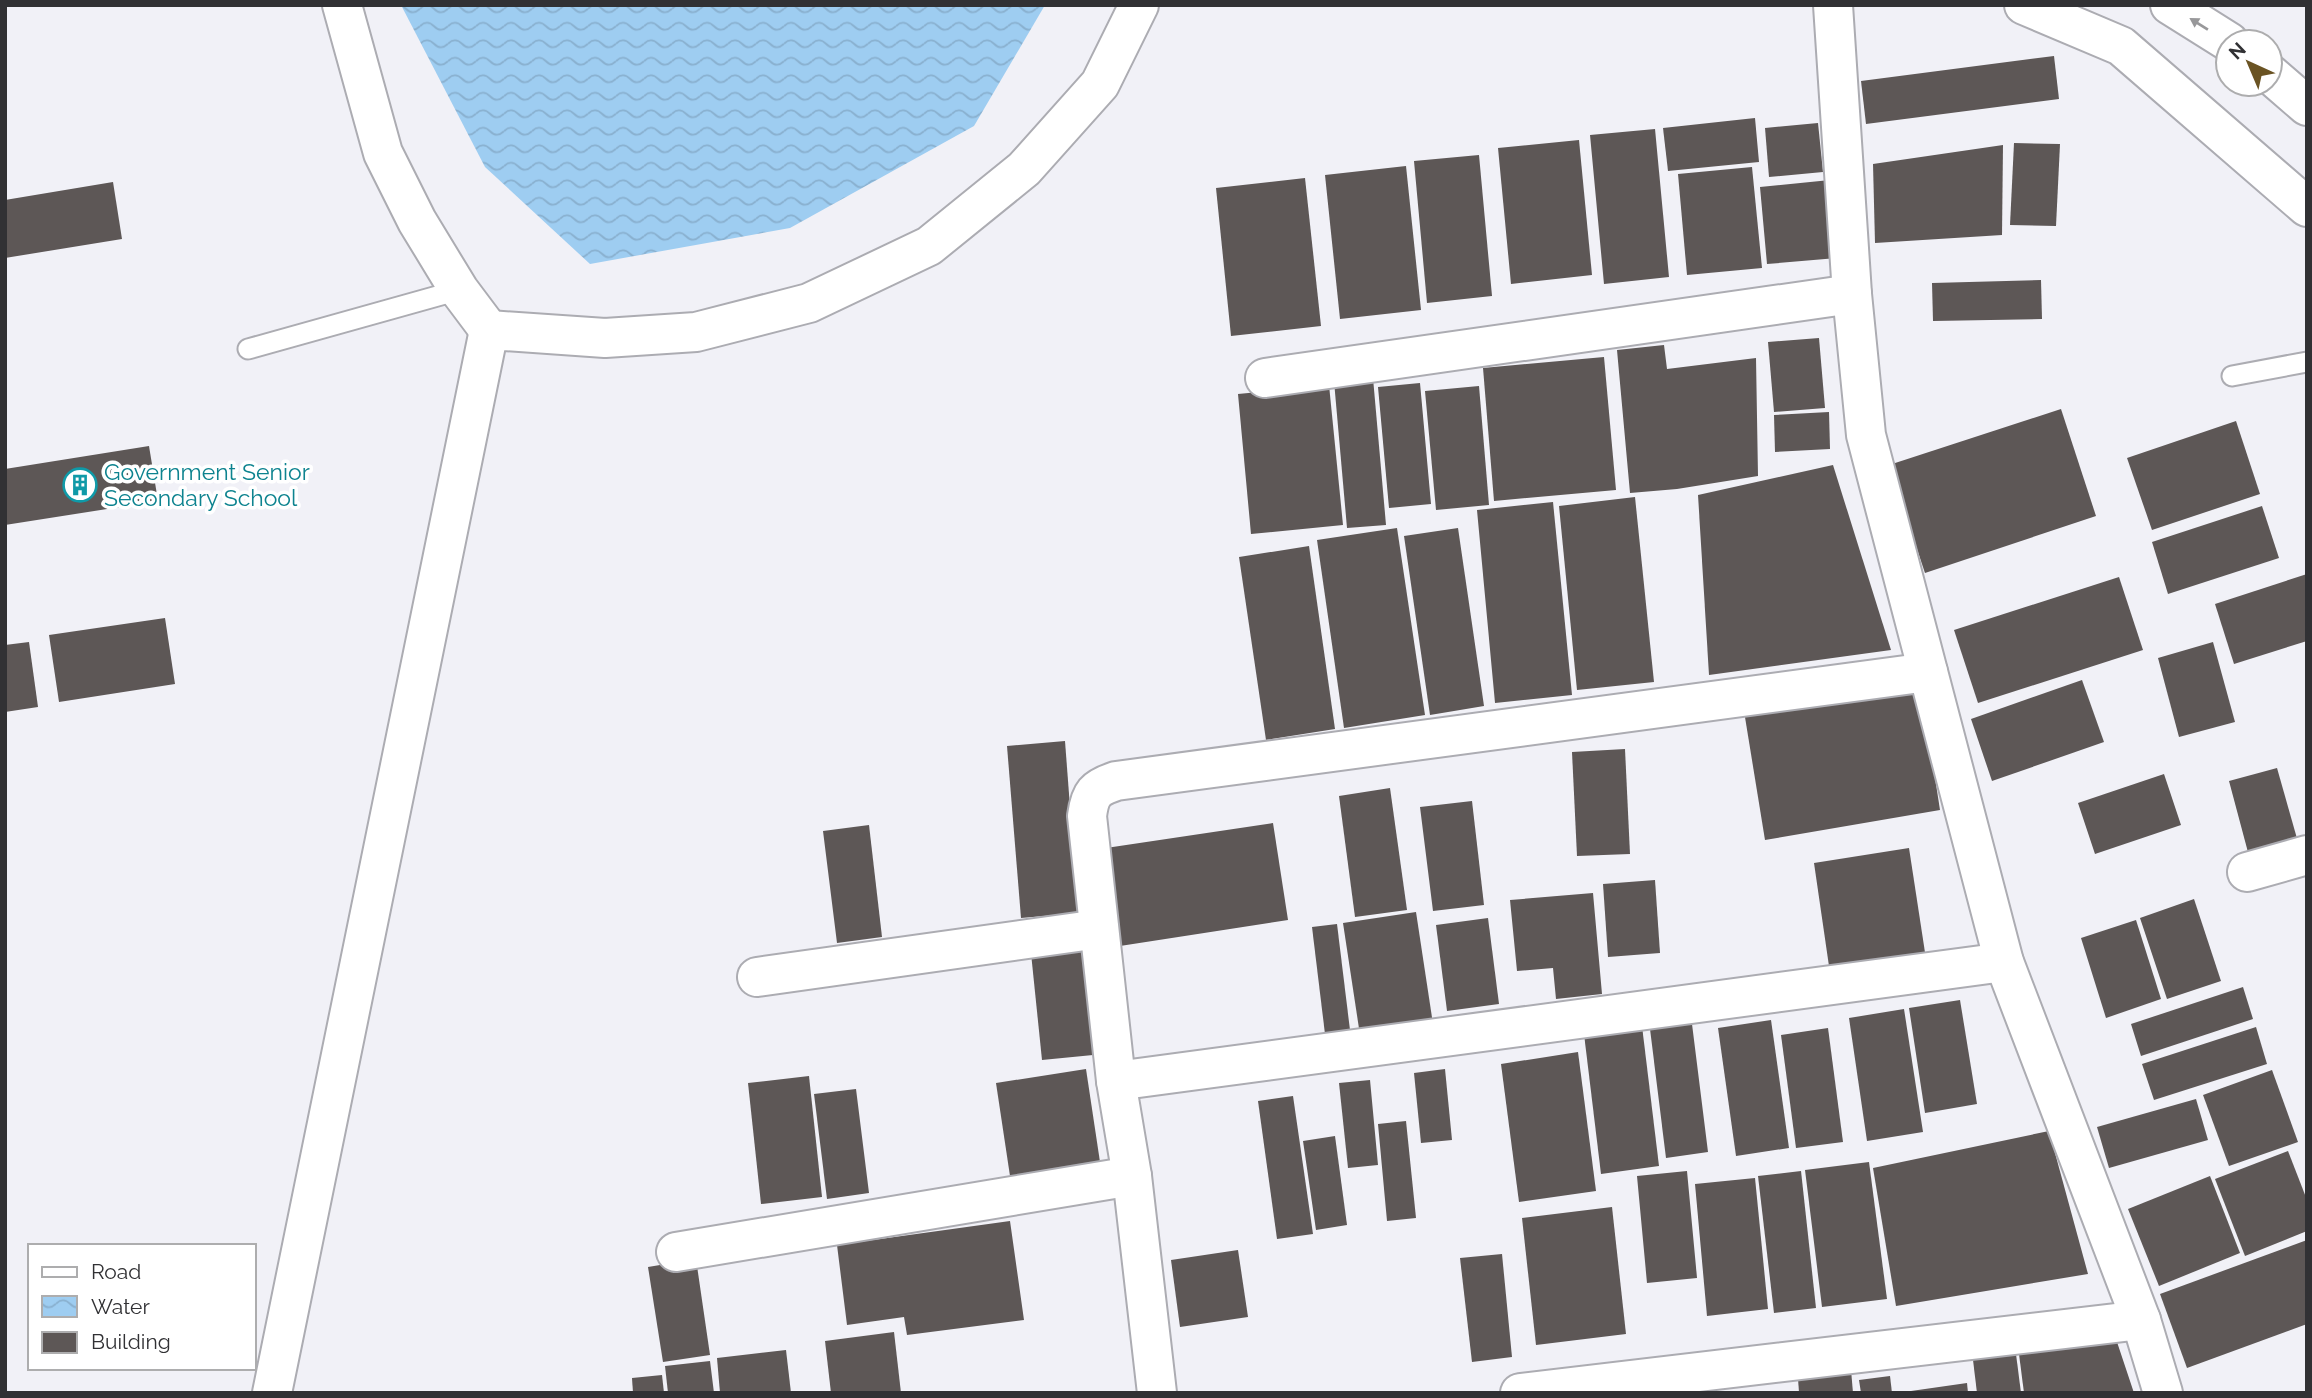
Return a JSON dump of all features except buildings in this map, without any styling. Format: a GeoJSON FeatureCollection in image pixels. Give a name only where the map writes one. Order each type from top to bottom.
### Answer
{"type":"FeatureCollection","features":[{"type":"Feature","properties":{"kind":"street"},"geometry":{"type":"LineString","coordinates":[[272,1393],[489,330],[459,290],[417,221],[383,153],[342,5]]}},
{"type":"Feature","properties":{"kind":"street"},"geometry":{"type":"LineString","coordinates":[[489,330],[605,338],[696,332],[809,303],[929,246],[1024,169],[1100,84],[1139,5]]}},
{"type":"Feature","properties":{"kind":"street"},"geometry":{"type":"LineString","coordinates":[[1833,5],[1852,294],[1866,435],[2004,962],[2141,1320],[2163,1393]]}},
{"type":"Feature","properties":{"kind":"street"},"geometry":{"type":"LineString","coordinates":[[2024,5],[2121,46],[2307,207]]}},
{"type":"Feature","properties":{"kind":"street"},"geometry":{"type":"LineString","coordinates":[[2170,5],[2214,33]]}},
{"type":"Feature","properties":{"kind":"street"},"geometry":{"type":"LineString","coordinates":[[2284,86],[2307,106]]}},
{"type":"Feature","properties":{"kind":"street"},"geometry":{"type":"LineString","coordinates":[[1265,378],[1852,294]]}},
{"type":"Feature","properties":{"kind":"street"},"geometry":{"type":"LineString","coordinates":[[1157,1393],[1132,1176],[1116,1081],[1099,929],[1088,807],[1089,798],[1100,786],[1116,781],[1928,672]]}},
{"type":"Feature","properties":{"kind":"street"},"geometry":{"type":"LineString","coordinates":[[2247,872],[2307,855]]}},
{"type":"Feature","properties":{"kind":"street"},"geometry":{"type":"LineString","coordinates":[[757,977],[1099,929]]}},
{"type":"Feature","properties":{"kind":"street"},"geometry":{"type":"LineString","coordinates":[[1116,1081],[2004,962]]}},
{"type":"Feature","properties":{"kind":"street"},"geometry":{"type":"LineString","coordinates":[[676,1252],[1132,1176]]}},
{"type":"Feature","properties":{"kind":"street"},"geometry":{"type":"LineString","coordinates":[[1520,1393],[2141,1320]]}},
{"type":"Feature","properties":{"kind":"lane"},"geometry":{"type":"LineString","coordinates":[[248,349],[459,290]]}},
{"type":"Feature","properties":{"kind":"lane"},"geometry":{"type":"LineString","coordinates":[[2232,376],[2307,362]]}},
{"type":"Feature","properties":{"kind":"water"},"geometry":{"type":"Polygon","coordinates":[[[401,5],[1045,5],[974,126],[790,228],[590,264],[485,167],[401,5]]]}},
{"type":"Feature","properties":{"kind":"place","name":"Government Senior Secondary School"},"geometry":{"type":"Point","coordinates":[80,485]}}]}
